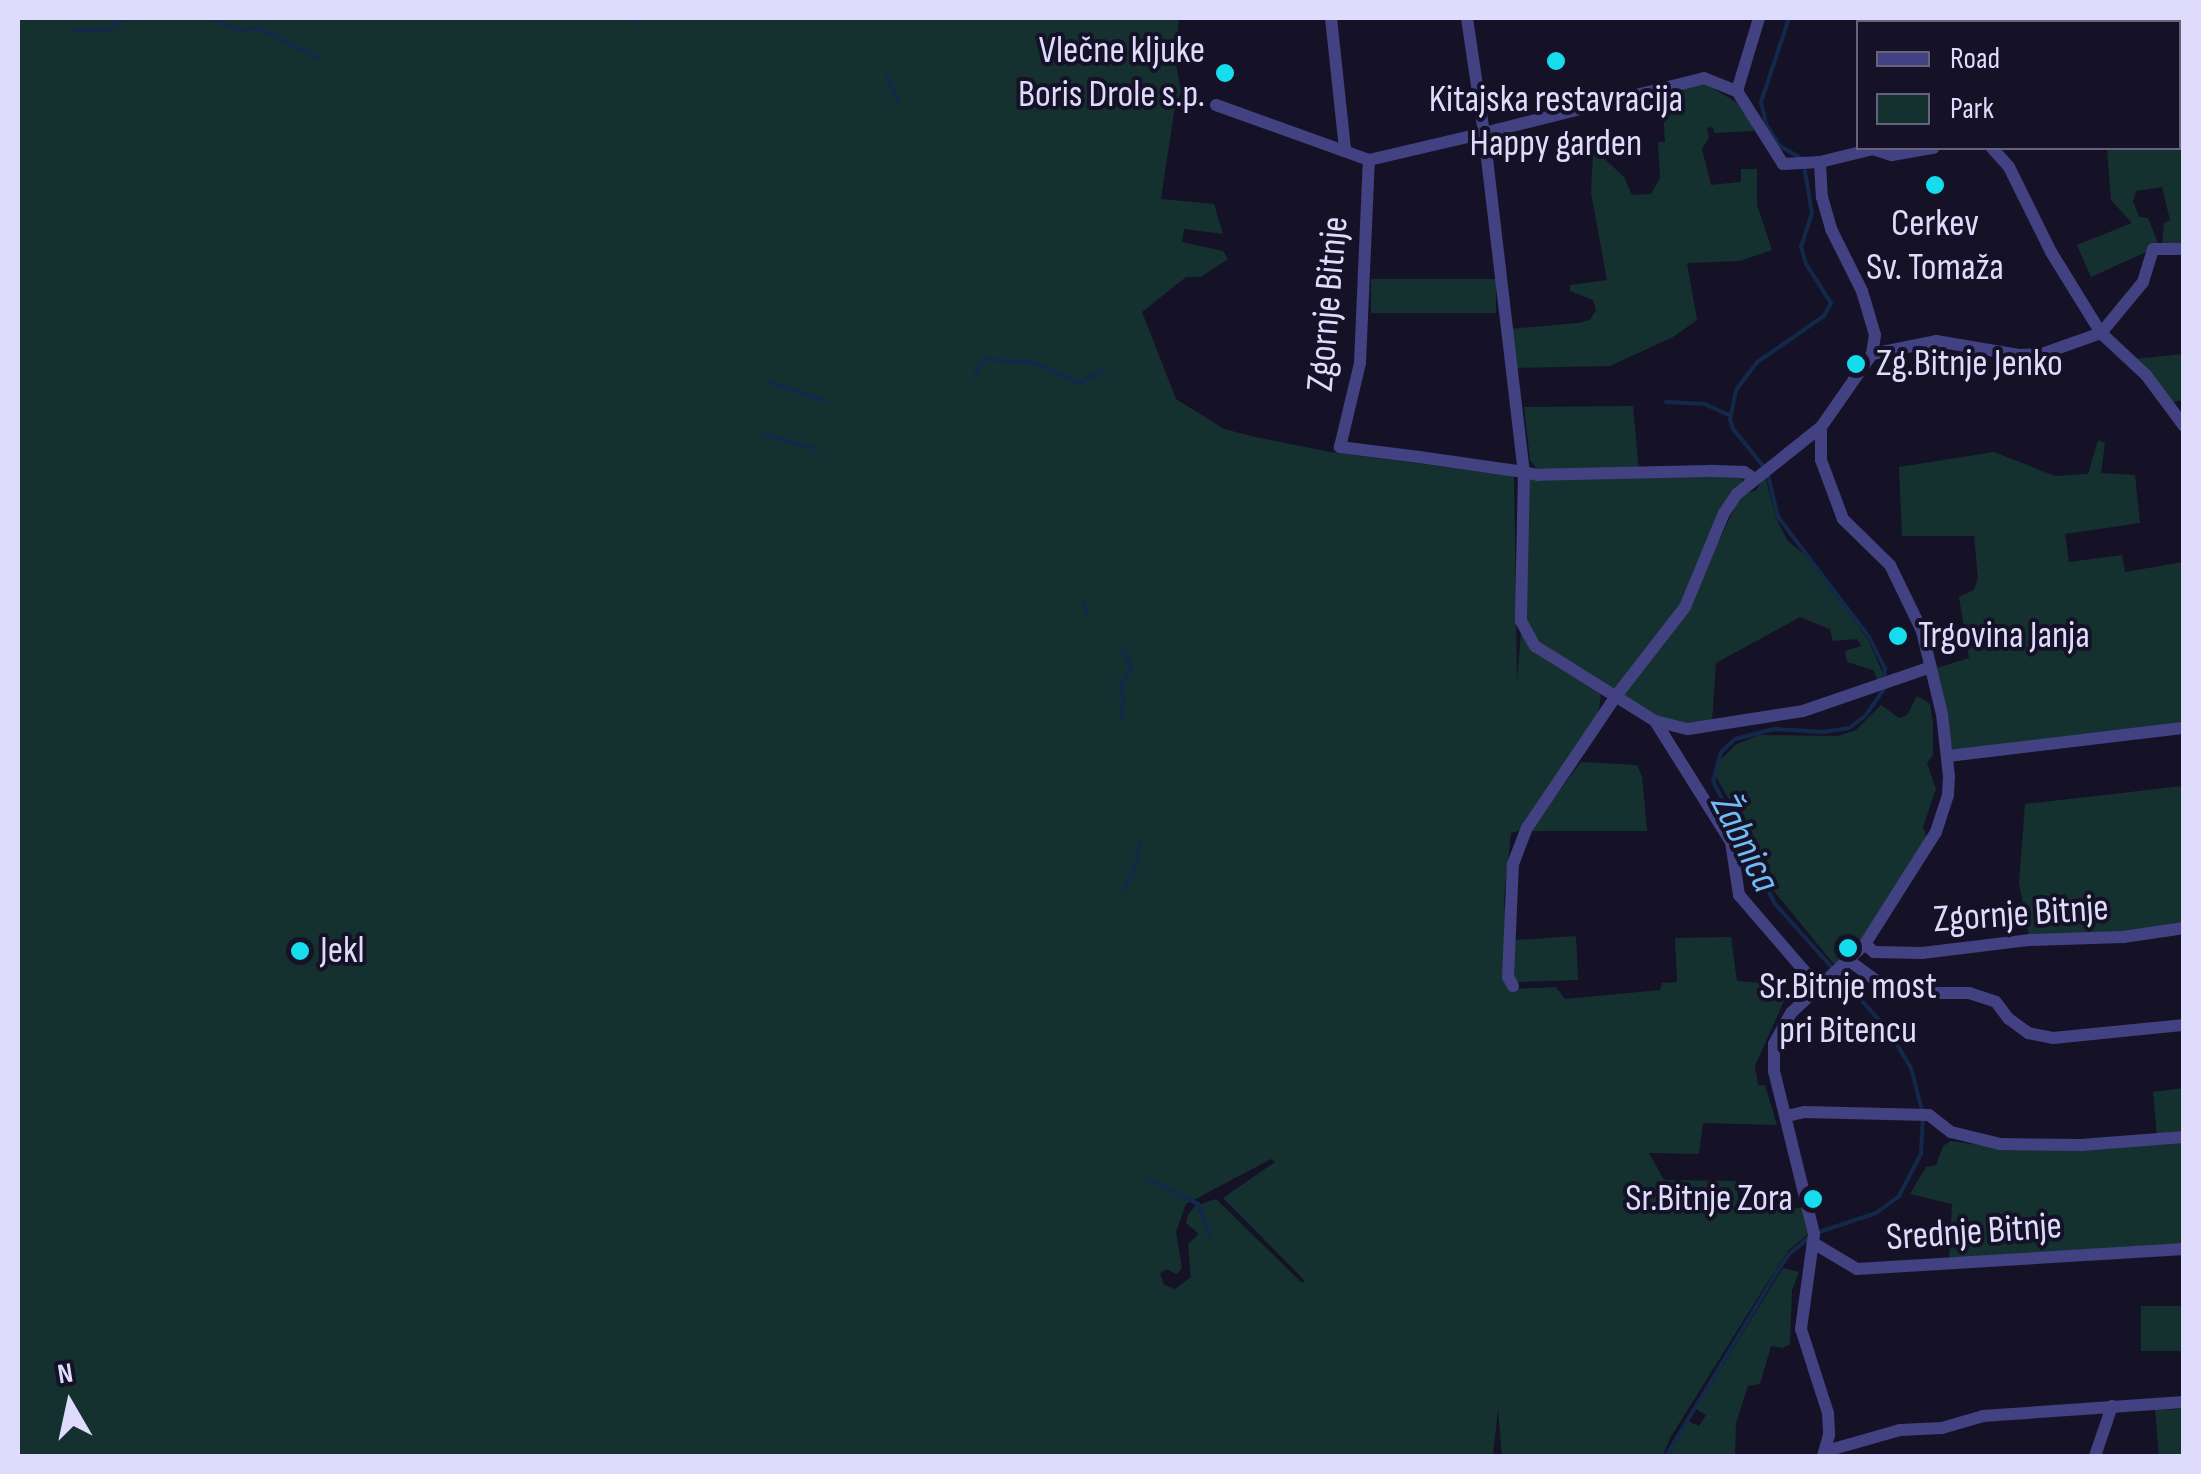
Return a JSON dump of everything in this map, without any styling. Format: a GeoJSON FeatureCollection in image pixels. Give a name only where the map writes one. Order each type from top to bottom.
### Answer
{"type":"FeatureCollection","features":[{"type":"Feature","properties":{"kind":"street"},"geometry":{"type":"LineString","coordinates":[[1331,18],[1345,148]]}},
{"type":"Feature","properties":{"kind":"street"},"geometry":{"type":"LineString","coordinates":[[1466,18],[1484,133],[1524,472],[1521,620],[1535,646],[1655,721],[1688,730],[1804,711],[1931,668]]}},
{"type":"Feature","properties":{"kind":"street"},"geometry":{"type":"LineString","coordinates":[[1737,92],[1759,18]]}},
{"type":"Feature","properties":{"kind":"street"},"geometry":{"type":"LineString","coordinates":[[1216,106],[1345,148],[1369,160],[1691,80],[1714,80],[1737,92],[1754,113],[1776,158],[1794,163],[1816,162],[1869,150]]}},
{"type":"Feature","properties":{"kind":"street"},"geometry":{"type":"LineString","coordinates":[[1877,150],[1892,154],[1919,150]]}},
{"type":"Feature","properties":{"kind":"street"},"geometry":{"type":"LineString","coordinates":[[1994,150],[2009,167],[2051,252],[2101,333],[2146,375],[2184,426]]}},
{"type":"Feature","properties":{"kind":"street","name":"Zgornje Bitnje"},"geometry":{"type":"LineString","coordinates":[[1369,160],[1360,363],[1340,447],[1524,472],[1708,471],[1756,475]]}},
{"type":"Feature","properties":{"kind":"street"},"geometry":{"type":"LineString","coordinates":[[1513,986],[1508,977],[1513,864],[1518,846],[1616,696],[1684,607],[1724,512],[1756,475],[1821,427],[1872,354],[1872,322],[1831,229],[1816,162]]}},
{"type":"Feature","properties":{"kind":"street"},"geometry":{"type":"LineString","coordinates":[[1872,354],[1936,342],[2019,356],[2042,354],[2101,333],[2143,282],[2153,249],[2184,249]]}},
{"type":"Feature","properties":{"kind":"street","name":"Zgornje Bitnje"},"geometry":{"type":"LineString","coordinates":[[1821,427],[1818,448],[1836,505],[1852,530],[1883,556],[1898,577],[1922,631],[1948,756],[1948,794],[1936,832],[1865,944],[1824,984]]}},
{"type":"Feature","properties":{"kind":"street"},"geometry":{"type":"LineString","coordinates":[[1655,721],[1730,842],[1740,895],[1824,984],[1791,1013],[1774,1044],[1774,1071],[1816,1244],[1800,1330],[1806,1357],[1825,1398],[1825,1454],[1900,1430],[1942,1428],[1983,1416],[2184,1402]]}},
{"type":"Feature","properties":{"kind":"street"},"geometry":{"type":"LineString","coordinates":[[1948,756],[2184,728]]}},
{"type":"Feature","properties":{"kind":"street","name":"Zgornje Bitnje"},"geometry":{"type":"LineString","coordinates":[[1865,944],[1874,952],[1922,953],[2184,928]]}},
{"type":"Feature","properties":{"kind":"street"},"geometry":{"type":"LineString","coordinates":[[1848,964],[1893,993],[1969,994],[1996,1002],[2008,1019],[2028,1033],[2053,1038],[2184,1025]]}},
{"type":"Feature","properties":{"kind":"street"},"geometry":{"type":"LineString","coordinates":[[1787,1116],[1804,1112],[1922,1115],[1951,1132],[2000,1144],[2081,1144],[2184,1137]]}},
{"type":"Feature","properties":{"kind":"street","name":"Srednje Bitnje"},"geometry":{"type":"LineString","coordinates":[[1816,1244],[1857,1270],[2184,1249]]}},
{"type":"Feature","properties":{"kind":"street"},"geometry":{"type":"LineString","coordinates":[[2095,1456],[2112,1406]]}},
{"type":"Feature","properties":{"kind":"green space"},"geometry":{"type":"Polygon","coordinates":[[[18,18],[1179,18],[1175,58],[1181,92],[1174,112],[1161,199],[1214,204],[1223,234],[1184,229],[1182,242],[1223,251],[1228,259],[1201,277],[1186,277],[1142,312],[1176,399],[1224,429],[1255,437],[1330,452],[1514,476],[1517,679],[1521,633],[1601,693],[1598,717],[1521,830],[1511,833],[1504,900],[1510,989],[1556,987],[1565,999],[1660,990],[1662,983],[1677,982],[1675,938],[1731,937],[1737,981],[1774,984],[1784,1001],[1755,1066],[1758,1085],[1765,1085],[1777,1125],[1703,1123],[1699,1154],[1649,1153],[1664,1180],[1736,1181],[1740,1209],[1802,1208],[1808,1234],[1788,1251],[1670,1438],[1663,1456],[1502,1456],[1498,1409],[1493,1456],[18,1456],[18,18]],[[1271,1159],[1186,1204],[1176,1232],[1182,1268],[1177,1274],[1166,1269],[1160,1274],[1164,1285],[1175,1289],[1191,1277],[1188,1244],[1199,1234],[1186,1223],[1188,1215],[1195,1206],[1216,1199],[1302,1283],[1305,1281],[1223,1198],[1275,1162],[1271,1159]]]}},
{"type":"Feature","properties":{"kind":"green space"},"geometry":{"type":"Polygon","coordinates":[[[1706,84],[1736,102],[1750,118],[1754,131],[1714,133],[1713,127],[1707,128],[1709,138],[1702,149],[1711,185],[1741,182],[1741,169],[1757,169],[1757,205],[1772,250],[1740,261],[1687,263],[1697,320],[1673,337],[1610,366],[1514,368],[1508,329],[1578,323],[1590,320],[1596,310],[1593,300],[1570,291],[1570,285],[1607,280],[1591,192],[1593,154],[1597,152],[1624,177],[1632,195],[1651,194],[1660,178],[1658,142],[1665,142],[1662,93],[1706,84]]]}},
{"type":"Feature","properties":{"kind":"green space"},"geometry":{"type":"Polygon","coordinates":[[[2181,92],[2183,246],[2162,244],[2164,223],[2170,220],[2162,187],[2136,191],[2133,201],[2139,217],[2148,218],[2159,246],[2091,277],[2077,245],[2132,223],[2111,200],[2107,150],[2181,150],[2181,92]]]}},
{"type":"Feature","properties":{"kind":"green space"},"geometry":{"type":"Polygon","coordinates":[[[1371,279],[1496,279],[1496,313],[1371,313],[1371,279]]]}},
{"type":"Feature","properties":{"kind":"green space"},"geometry":{"type":"Polygon","coordinates":[[[2183,354],[2183,400],[2171,403],[2134,359],[2183,354]]]}},
{"type":"Feature","properties":{"kind":"green space"},"geometry":{"type":"Polygon","coordinates":[[[1633,406],[1639,472],[1539,472],[1530,460],[1524,407],[1633,406]]]}},
{"type":"Feature","properties":{"kind":"green space"},"geometry":{"type":"Polygon","coordinates":[[[2098,440],[2105,443],[2101,473],[2135,475],[2140,523],[2065,534],[2069,562],[2122,555],[2125,572],[2183,562],[2183,723],[1953,752],[1934,669],[1969,658],[1959,597],[1974,590],[1978,578],[1974,536],[1902,536],[1899,467],[1994,452],[2055,476],[2088,474],[2098,440]]]}},
{"type":"Feature","properties":{"kind":"green space"},"geometry":{"type":"Polygon","coordinates":[[[1765,476],[1776,518],[1787,540],[1815,564],[1868,640],[1886,680],[1879,682],[1873,670],[1847,662],[1845,651],[1861,646],[1857,639],[1833,641],[1830,629],[1800,617],[1716,663],[1712,722],[1674,725],[1622,695],[1687,609],[1740,496],[1756,490],[1765,476]]]}},
{"type":"Feature","properties":{"kind":"green space"},"geometry":{"type":"Polygon","coordinates":[[[1742,477],[1743,482],[1720,511],[1678,610],[1615,692],[1537,644],[1523,619],[1525,478],[1742,477]]]}},
{"type":"Feature","properties":{"kind":"green space"},"geometry":{"type":"Polygon","coordinates":[[[1917,696],[1930,704],[1933,723],[1933,755],[1927,763],[1936,789],[1923,827],[1927,838],[1862,939],[1837,968],[1774,891],[1755,844],[1716,777],[1718,763],[1735,745],[1759,735],[1838,736],[1856,730],[1881,705],[1899,718],[1907,715],[1917,696]]]}},
{"type":"Feature","properties":{"kind":"green space"},"geometry":{"type":"Polygon","coordinates":[[[1581,762],[1637,765],[1642,776],[1647,831],[1530,831],[1581,762]]]}},
{"type":"Feature","properties":{"kind":"green space"},"geometry":{"type":"Polygon","coordinates":[[[2183,786],[2183,925],[2122,934],[2029,936],[2019,883],[2025,804],[2183,786]]]}},
{"type":"Feature","properties":{"kind":"green space"},"geometry":{"type":"Polygon","coordinates":[[[1576,936],[1578,980],[1518,982],[1512,977],[1515,940],[1576,936]]]}},
{"type":"Feature","properties":{"kind":"green space"},"geometry":{"type":"Polygon","coordinates":[[[2183,1088],[2183,1134],[2157,1136],[2153,1092],[2183,1088]]]}},
{"type":"Feature","properties":{"kind":"green space"},"geometry":{"type":"Polygon","coordinates":[[[2183,1140],[2183,1246],[1949,1261],[1952,1204],[1910,1194],[1926,1167],[1936,1165],[1943,1146],[1951,1141],[1998,1148],[2183,1140]]]}},
{"type":"Feature","properties":{"kind":"green space"},"geometry":{"type":"Polygon","coordinates":[[[1783,1268],[1799,1272],[1792,1290],[1790,1344],[1783,1348],[1771,1346],[1760,1384],[1748,1386],[1736,1423],[1735,1456],[1669,1456],[1688,1421],[1699,1426],[1706,1415],[1696,1409],[1783,1268]]]}},
{"type":"Feature","properties":{"kind":"green space"},"geometry":{"type":"Polygon","coordinates":[[[2141,1306],[2183,1306],[2183,1351],[2141,1351],[2141,1306]]]}},
{"type":"Feature","properties":{"kind":"green space"},"geometry":{"type":"Polygon","coordinates":[[[2183,1409],[2183,1456],[2159,1456],[2155,1410],[2183,1409]]]}},
{"type":"Feature","properties":{"kind":"waterway"},"geometry":{"type":"LineString","coordinates":[[75,30],[108,30],[122,19],[163,18]]}},
{"type":"Feature","properties":{"kind":"waterway"},"geometry":{"type":"LineString","coordinates":[[210,18],[238,30],[259,28],[317,57]]}},
{"type":"Feature","properties":{"kind":"waterway"},"geometry":{"type":"LineString","coordinates":[[634,18],[637,22]]}},
{"type":"Feature","properties":{"kind":"waterway","name":"Žabnica"},"geometry":{"type":"LineString","coordinates":[[1789,18],[1761,102],[1766,124],[1780,146],[1799,157]]}},
{"type":"Feature","properties":{"kind":"waterway"},"geometry":{"type":"LineString","coordinates":[[887,76],[899,103]]}},
{"type":"Feature","properties":{"kind":"waterway","name":"Žabnica"},"geometry":{"type":"LineString","coordinates":[[1764,467],[1733,429],[1730,419],[1736,390],[1756,363],[1824,316],[1831,303],[1806,264],[1801,247],[1812,214],[1804,165]]}},
{"type":"Feature","properties":{"kind":"waterway"},"geometry":{"type":"LineString","coordinates":[[975,375],[984,359],[1034,363],[1079,383],[1104,370]]}},
{"type":"Feature","properties":{"kind":"waterway"},"geometry":{"type":"LineString","coordinates":[[770,383],[825,401]]}},
{"type":"Feature","properties":{"kind":"waterway"},"geometry":{"type":"LineString","coordinates":[[1666,402],[1705,404],[1729,415]]}},
{"type":"Feature","properties":{"kind":"waterway"},"geometry":{"type":"LineString","coordinates":[[765,435],[817,449]]}},
{"type":"Feature","properties":{"kind":"waterway","name":"Žabnica"},"geometry":{"type":"LineString","coordinates":[[1768,475],[1778,517],[1869,637],[1885,669],[1884,680]]}},
{"type":"Feature","properties":{"kind":"waterway"},"geometry":{"type":"LineString","coordinates":[[1084,603],[1087,613]]}},
{"type":"Feature","properties":{"kind":"waterway"},"geometry":{"type":"LineString","coordinates":[[1121,719],[1124,701],[1120,687],[1132,667],[1122,650]]}},
{"type":"Feature","properties":{"kind":"waterway","name":"Žabnica"},"geometry":{"type":"LineString","coordinates":[[1884,689],[1865,716],[1849,728],[1823,732],[1774,729],[1735,739],[1721,752],[1713,781],[1775,904],[1889,1031],[1911,1068],[1922,1110]]}},
{"type":"Feature","properties":{"kind":"waterway"},"geometry":{"type":"LineString","coordinates":[[1123,891],[1135,868],[1140,845]]}},
{"type":"Feature","properties":{"kind":"waterway","name":"Žabnica"},"geometry":{"type":"LineString","coordinates":[[1819,1232],[1876,1213],[1899,1196],[1921,1154],[1923,1120]]}},
{"type":"Feature","properties":{"kind":"waterway"},"geometry":{"type":"LineString","coordinates":[[1147,1178],[1198,1204],[1210,1235]]}},
{"type":"Feature","properties":{"kind":"waterway","name":"Žabnica"},"geometry":{"type":"LineString","coordinates":[[1666,1456],[1775,1275],[1789,1254],[1811,1236]]}},
{"type":"Feature","properties":{"kind":"place","name":"Kitajska restavracija Happy garden"},"geometry":{"type":"Point","coordinates":[1556,61]}},
{"type":"Feature","properties":{"kind":"place","name":"Vlečne kljuke Boris Drole s.p."},"geometry":{"type":"Point","coordinates":[1225,73]}},
{"type":"Feature","properties":{"kind":"place","name":"Cerkev Sv. Tomaža"},"geometry":{"type":"Point","coordinates":[1935,185]}},
{"type":"Feature","properties":{"kind":"place","name":"Zg.Bitnje Jenko"},"geometry":{"type":"Point","coordinates":[1856,364]}},
{"type":"Feature","properties":{"kind":"place","name":"Trgovina Janja"},"geometry":{"type":"Point","coordinates":[1898,636]}},
{"type":"Feature","properties":{"kind":"place","name":"Sr.Bitnje most pri Bitencu"},"geometry":{"type":"Point","coordinates":[1848,948]}},
{"type":"Feature","properties":{"kind":"place","name":"Jekl"},"geometry":{"type":"Point","coordinates":[300,951]}},
{"type":"Feature","properties":{"kind":"place","name":"Sr.Bitnje Zora"},"geometry":{"type":"Point","coordinates":[1813,1199]}}]}
